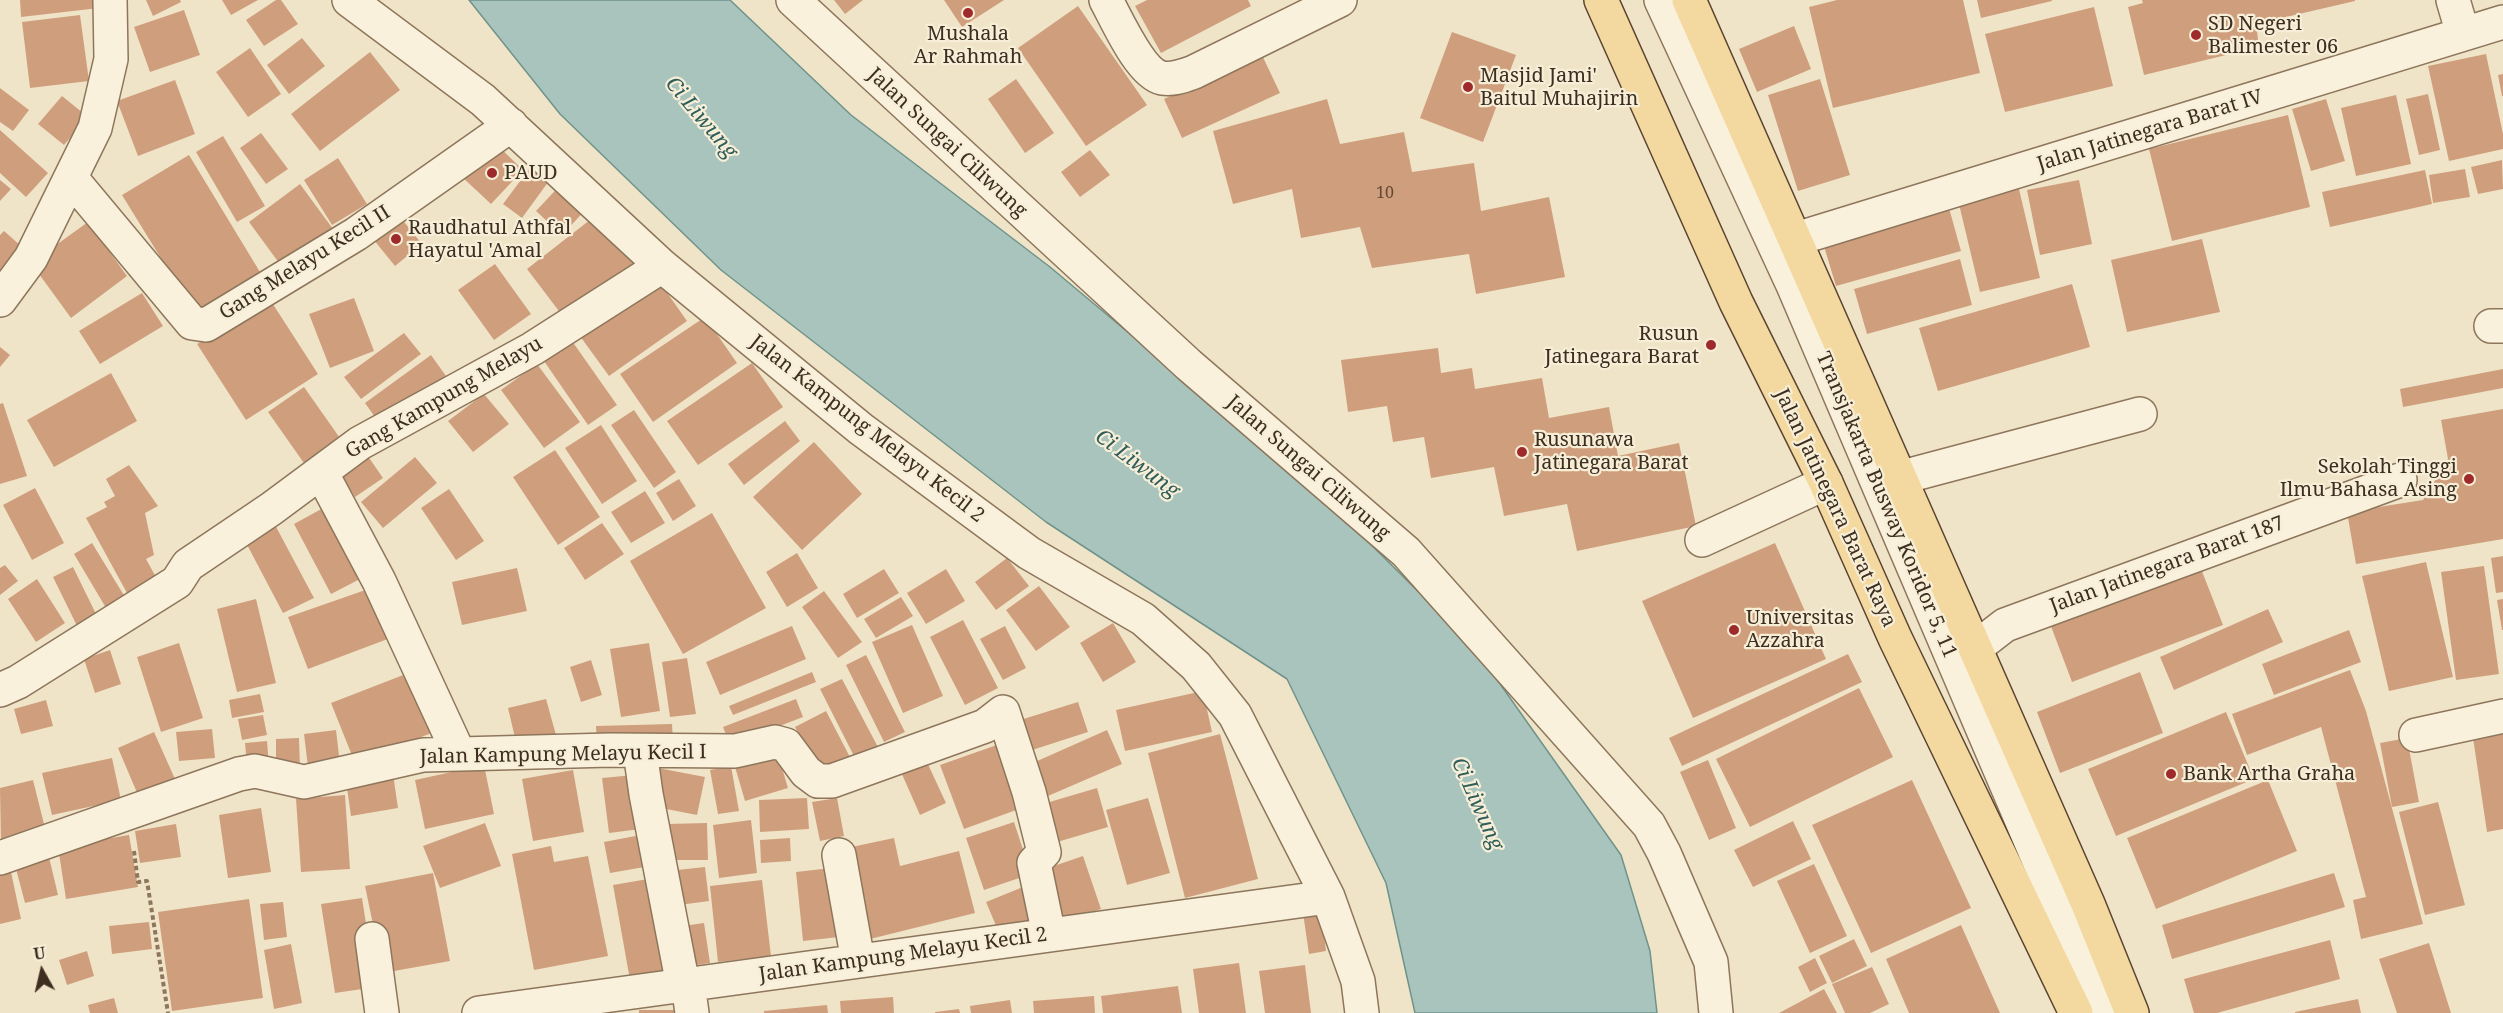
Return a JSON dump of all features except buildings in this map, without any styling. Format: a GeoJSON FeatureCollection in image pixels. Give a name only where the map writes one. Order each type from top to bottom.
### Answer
{"type":"FeatureCollection","features":[{"type":"Feature","properties":{"kind":"main road","name":"Jalan Jatinegara Barat Raya"},"geometry":{"type":"LineString","coordinates":[[1602,0],[1736,302],[1826,483],[1895,638],[2076,1013]]}},
{"type":"Feature","properties":{"kind":"main road"},"geometry":{"type":"LineString","coordinates":[[1689,0],[2088,904],[2132,1013]]}},
{"type":"Feature","properties":{"kind":"street"},"geometry":{"type":"LineString","coordinates":[[0,300],[31,258],[95,128],[111,59],[110,0]]}},
{"type":"Feature","properties":{"kind":"street","name":"Jalan Kampung Melayu Kecil 2"},"geometry":{"type":"LineString","coordinates":[[349,0],[483,100],[662,266],[861,429],[1029,553],[1143,619],[1196,666],[1235,715],[1328,897],[1358,981],[1362,1013]]}},
{"type":"Feature","properties":{"kind":"street","name":"Jalan Sungai Ciliwung"},"geometry":{"type":"LineString","coordinates":[[793,0],[1189,365],[1406,552],[1649,825],[1664,853],[1711,962],[1716,1013]]}},
{"type":"Feature","properties":{"kind":"street"},"geometry":{"type":"LineString","coordinates":[[1106,0],[1150,73],[1161,78],[1175,79],[1194,72],[1340,0]]}},
{"type":"Feature","properties":{"kind":"street","name":"Transjakarta Busway Koridor 5, 11"},"geometry":{"type":"LineString","coordinates":[[1661,0],[1793,285],[2104,1013]]}},
{"type":"Feature","properties":{"kind":"street"},"geometry":{"type":"LineString","coordinates":[[2453,0],[2463,34]]}},
{"type":"Feature","properties":{"kind":"street","name":"Jalan Jatinegara Barat IV"},"geometry":{"type":"LineString","coordinates":[[1796,239],[2503,22]]}},
{"type":"Feature","properties":{"kind":"street","name":"Gang Melayu Kecil II"},"geometry":{"type":"LineString","coordinates":[[71,178],[192,323],[207,325],[356,234],[511,125]]}},
{"type":"Feature","properties":{"kind":"street","name":"Gang Kampung Melayu"},"geometry":{"type":"LineString","coordinates":[[0,690],[18,682],[177,582],[188,565],[271,509],[360,443],[532,349],[662,266]]}},
{"type":"Feature","properties":{"kind":"street"},"geometry":{"type":"LineString","coordinates":[[1899,478],[2140,414]]}},
{"type":"Feature","properties":{"kind":"street"},"geometry":{"type":"LineString","coordinates":[[321,471],[379,581],[459,754]]}},
{"type":"Feature","properties":{"kind":"street","name":"Jalan Jatinegara Barat 187"},"geometry":{"type":"LineString","coordinates":[[1974,649],[2005,625],[2400,480]]}},
{"type":"Feature","properties":{"kind":"street"},"geometry":{"type":"LineString","coordinates":[[1702,540],[1826,483]]}},
{"type":"Feature","properties":{"kind":"street","name":"Jalan Kampung Melayu Kecil I"},"geometry":{"type":"LineString","coordinates":[[0,858],[239,774],[255,771],[304,782],[423,755],[640,751],[735,752],[775,742],[786,745],[806,772],[818,781],[832,781],[985,726],[1003,712],[1029,792],[1044,852],[1034,862],[1049,935]]}},
{"type":"Feature","properties":{"kind":"street"},"geometry":{"type":"LineString","coordinates":[[2416,735],[2503,716]]}},
{"type":"Feature","properties":{"kind":"street"},"geometry":{"type":"LineString","coordinates":[[640,751],[646,794],[687,994]]}},
{"type":"Feature","properties":{"kind":"street"},"geometry":{"type":"LineString","coordinates":[[839,855],[858,961]]}},
{"type":"Feature","properties":{"kind":"street","name":"Jalan Kampung Melayu Kecil 2"},"geometry":{"type":"LineString","coordinates":[[479,1013],[687,994],[858,961],[1328,897]]}},
{"type":"Feature","properties":{"kind":"street"},"geometry":{"type":"LineString","coordinates":[[372,939],[382,1013]]}},
{"type":"Feature","properties":{"kind":"path"},"geometry":{"type":"LineString","coordinates":[[129,814],[138,882],[147,881],[168,1013]]}},
{"type":"Feature","properties":{"kind":"water","name":"Ci Liwung"},"geometry":{"type":"Polygon","coordinates":[[[469,0],[730,0],[851,115],[1050,267],[1314,488],[1474,647],[1621,855],[1650,951],[1657,1013],[1415,1013],[1386,883],[1287,679],[1046,522],[721,270],[560,114],[469,0]]]}},
{"type":"Feature","properties":{"kind":"place","name":"Mushala Ar Rahmah"},"geometry":{"type":"Point","coordinates":[968,13]}},
{"type":"Feature","properties":{"kind":"place","name":"SD Negeri Balimester 06"},"geometry":{"type":"Point","coordinates":[2196,35]}},
{"type":"Feature","properties":{"kind":"place","name":"Masjid Jami' Baitul Muhajirin"},"geometry":{"type":"Point","coordinates":[1468,87]}},
{"type":"Feature","properties":{"kind":"place","name":"PAUD"},"geometry":{"type":"Point","coordinates":[492,173]}},
{"type":"Feature","properties":{"kind":"place","name":"Raudhatul Athfal Hayatul 'Amal"},"geometry":{"type":"Point","coordinates":[396,239]}},
{"type":"Feature","properties":{"kind":"place","name":"Rusun Jatinegara Barat"},"geometry":{"type":"Point","coordinates":[1711,345]}},
{"type":"Feature","properties":{"kind":"place","name":"Rusunawa Jatinegara Barat"},"geometry":{"type":"Point","coordinates":[1522,452]}},
{"type":"Feature","properties":{"kind":"place","name":"Sekolah Tinggi Ilmu Bahasa Asing"},"geometry":{"type":"Point","coordinates":[2469,479]}},
{"type":"Feature","properties":{"kind":"place","name":"Universitas Azzahra"},"geometry":{"type":"Point","coordinates":[1734,630]}},
{"type":"Feature","properties":{"kind":"place","name":"Bank Artha Graha"},"geometry":{"type":"Point","coordinates":[2171,774]}}]}
